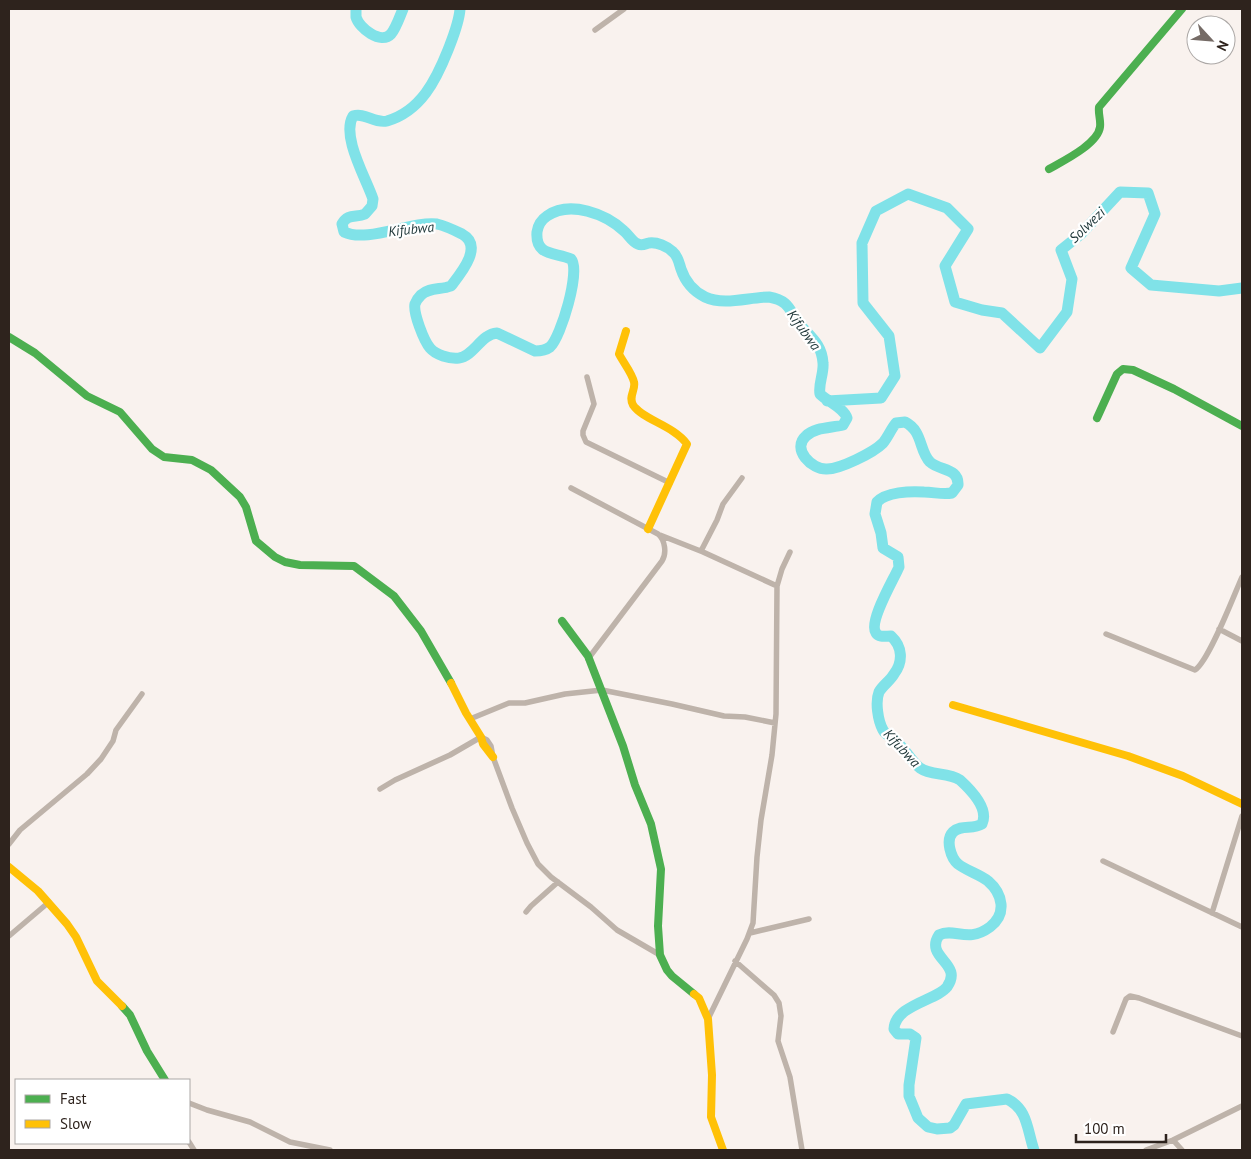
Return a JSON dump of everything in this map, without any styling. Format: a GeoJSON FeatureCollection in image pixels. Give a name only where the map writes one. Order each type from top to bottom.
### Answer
{"type":"FeatureCollection","features":[{"type":"Feature","properties":{"kind":"street"},"geometry":{"type":"LineString","coordinates":[[595,30],[624,9]]}},
{"type":"Feature","properties":{"kind":"street"},"geometry":{"type":"LineString","coordinates":[[1049,169],[1078,152],[1096,136],[1100,126],[1097,113],[1099,107],[1182,9]]}},
{"type":"Feature","properties":{"kind":"street"},"geometry":{"type":"LineString","coordinates":[[626,331],[619,354],[634,382],[631,396],[632,401],[644,415],[667,426],[683,438],[686,447],[648,529]]}},
{"type":"Feature","properties":{"kind":"street"},"geometry":{"type":"LineString","coordinates":[[9,337],[35,353],[87,396],[120,412],[152,449],[158,453],[173,459],[183,458],[192,460],[211,470],[240,496],[246,507],[256,541],[275,557],[285,562],[300,565],[354,566],[394,596],[421,631],[451,682],[483,744],[493,757],[518,824],[534,858],[558,882],[592,907],[617,930],[660,955]]}},
{"type":"Feature","properties":{"kind":"street"},"geometry":{"type":"LineString","coordinates":[[1096,418],[1117,374],[1123,368],[1133,370],[1242,426]]}},
{"type":"Feature","properties":{"kind":"street"},"geometry":{"type":"LineString","coordinates":[[587,377],[594,404],[583,431],[586,442],[670,482]]}},
{"type":"Feature","properties":{"kind":"street"},"geometry":{"type":"LineString","coordinates":[[701,551],[723,504],[742,478]]}},
{"type":"Feature","properties":{"kind":"street"},"geometry":{"type":"LineString","coordinates":[[571,488],[658,534],[701,551],[777,586]]}},
{"type":"Feature","properties":{"kind":"street"},"geometry":{"type":"LineString","coordinates":[[588,658],[664,558],[663,540],[658,534]]}},
{"type":"Feature","properties":{"kind":"street"},"geometry":{"type":"LineString","coordinates":[[708,1019],[750,933],[754,915],[760,829],[772,755],[775,723],[777,586],[790,552]]}},
{"type":"Feature","properties":{"kind":"street"},"geometry":{"type":"LineString","coordinates":[[1106,634],[1195,670],[1201,664],[1220,629],[1242,577]]}},
{"type":"Feature","properties":{"kind":"street"},"geometry":{"type":"LineString","coordinates":[[562,620],[588,658],[602,690],[658,850],[661,869],[658,926],[660,955],[672,976],[699,998],[708,1019],[712,1076],[711,1117],[723,1150]]}},
{"type":"Feature","properties":{"kind":"street"},"geometry":{"type":"LineString","coordinates":[[1220,629],[1242,641]]}},
{"type":"Feature","properties":{"kind":"street"},"geometry":{"type":"LineString","coordinates":[[470,720],[509,703],[525,703],[565,694],[602,690],[724,716],[745,717],[775,723]]}},
{"type":"Feature","properties":{"kind":"street"},"geometry":{"type":"LineString","coordinates":[[9,844],[20,830],[87,774],[101,759],[113,740],[116,730],[142,694]]}},
{"type":"Feature","properties":{"kind":"street"},"geometry":{"type":"LineString","coordinates":[[953,705],[1128,756],[1183,776],[1242,804]]}},
{"type":"Feature","properties":{"kind":"street"},"geometry":{"type":"LineString","coordinates":[[380,789],[395,780],[441,760],[481,737]]}},
{"type":"Feature","properties":{"kind":"street"},"geometry":{"type":"LineString","coordinates":[[1212,913],[1242,816]]}},
{"type":"Feature","properties":{"kind":"street"},"geometry":{"type":"LineString","coordinates":[[1103,861],[1242,927]]}},
{"type":"Feature","properties":{"kind":"street"},"geometry":{"type":"LineString","coordinates":[[9,867],[38,891],[67,924],[76,937],[97,980],[130,1015],[147,1051],[164,1079]]}},
{"type":"Feature","properties":{"kind":"street"},"geometry":{"type":"LineString","coordinates":[[526,912],[558,882]]}},
{"type":"Feature","properties":{"kind":"street"},"geometry":{"type":"LineString","coordinates":[[9,936],[48,902]]}},
{"type":"Feature","properties":{"kind":"street"},"geometry":{"type":"LineString","coordinates":[[750,933],[810,919]]}},
{"type":"Feature","properties":{"kind":"street"},"geometry":{"type":"LineString","coordinates":[[735,962],[774,995],[779,1003],[781,1016],[778,1041],[790,1077],[802,1150]]}},
{"type":"Feature","properties":{"kind":"street"},"geometry":{"type":"LineString","coordinates":[[1113,1032],[1126,998],[1130,996],[1242,1036]]}},
{"type":"Feature","properties":{"kind":"street"},"geometry":{"type":"LineString","coordinates":[[190,1102],[208,1110],[250,1122],[290,1142],[330,1150]]}},
{"type":"Feature","properties":{"kind":"street"},"geometry":{"type":"LineString","coordinates":[[1146,1150],[1173,1140],[1242,1106]]}},
{"type":"Feature","properties":{"kind":"street"},"geometry":{"type":"LineString","coordinates":[[1173,1140],[1182,1150]]}},
{"type":"Feature","properties":{"kind":"waterway","name":"Kifubwa"},"geometry":{"type":"LineString","coordinates":[[356,9],[356,17],[361,26],[371,34],[382,38],[391,34],[403,9]]}},
{"type":"Feature","properties":{"kind":"waterway","name":"Kifubwa"},"geometry":{"type":"LineString","coordinates":[[460,9],[456,30],[443,61],[426,93],[418,102],[409,110],[387,121],[378,121],[357,115],[353,116],[350,124],[352,146],[373,199],[372,206],[365,214],[350,217],[344,221],[342,224],[344,232],[354,235],[377,234],[426,224],[437,224],[462,234],[471,245],[471,252],[465,267],[451,286],[424,292],[415,304],[419,327],[430,348],[443,356],[459,358],[469,353],[486,337],[497,333],[535,351],[550,347],[564,318],[572,289],[573,266],[571,259],[543,250],[539,246],[537,229],[543,219],[556,211],[566,209],[587,211],[608,219],[636,243],[641,245],[655,243],[671,250],[675,254],[687,282],[693,289],[705,297],[720,301],[769,297],[782,301],[789,308],[821,352],[823,367],[820,394],[839,408],[847,418],[843,425],[819,429],[810,433],[802,441],[801,447],[805,458],[815,466],[827,469],[833,468],[864,456],[885,441],[896,423],[905,422],[915,431],[930,462],[955,476],[958,485],[952,493],[905,492],[886,496],[877,502],[875,514],[883,548],[898,557],[899,567],[878,610],[874,627],[879,636],[891,636],[900,650],[899,665],[879,692],[877,701],[878,711],[884,732],[895,740],[920,768],[960,780],[978,800],[983,812],[982,824],[975,827],[960,828],[953,832],[949,840],[950,849],[953,858],[958,864],[988,881],[993,886],[1000,898],[1001,910],[995,922],[982,932],[968,935],[950,933],[939,935],[936,949],[948,966],[951,972],[951,979],[942,992],[901,1014],[896,1021],[894,1029],[898,1034],[910,1034],[916,1038],[909,1096],[918,1118],[928,1127],[937,1129],[950,1128],[954,1125],[966,1104],[1007,1099],[1014,1103],[1023,1114],[1034,1150]]}},
{"type":"Feature","properties":{"kind":"waterway","name":"Solwezi"},"geometry":{"type":"LineString","coordinates":[[827,401],[881,398],[895,376],[889,336],[863,303],[862,243],[876,211],[908,194],[947,208],[968,229],[945,266],[955,302],[982,310],[1002,313],[1040,348],[1067,312],[1072,279],[1061,250],[1081,234],[1120,192],[1148,193],[1155,214],[1131,268],[1151,285],[1219,291],[1242,288]]}},
{"type":"Feature","properties":{"kind":"traffic: fast"},"geometry":{"type":"LineString","coordinates":[[1049,169],[1071,157],[1093,140],[1100,127],[1099,107],[1182,9]]}},
{"type":"Feature","properties":{"kind":"traffic: fast"},"geometry":{"type":"LineString","coordinates":[[9,337],[35,353],[87,396],[120,412],[152,449],[164,457],[192,460],[211,470],[240,497],[246,507],[256,541],[275,557],[285,562],[300,565],[354,566],[394,596],[421,631],[451,683]]}},
{"type":"Feature","properties":{"kind":"traffic: fast"},"geometry":{"type":"LineString","coordinates":[[1097,418],[1117,374],[1123,369],[1133,370],[1174,389],[1242,426]]}},
{"type":"Feature","properties":{"kind":"traffic: fast"},"geometry":{"type":"LineString","coordinates":[[562,621],[588,656],[651,824],[661,869],[658,926],[660,955],[672,976],[694,994]]}},
{"type":"Feature","properties":{"kind":"traffic: fast"},"geometry":{"type":"LineString","coordinates":[[122,1006],[130,1015],[147,1051],[164,1079]]}},
{"type":"Feature","properties":{"kind":"traffic: slow"},"geometry":{"type":"LineString","coordinates":[[626,331],[619,354],[634,382],[631,399],[633,405],[644,415],[681,437],[687,444],[648,529]]}},
{"type":"Feature","properties":{"kind":"traffic: slow"},"geometry":{"type":"LineString","coordinates":[[451,683],[483,744],[493,757]]}},
{"type":"Feature","properties":{"kind":"traffic: slow"},"geometry":{"type":"LineString","coordinates":[[953,705],[1128,756],[1183,776],[1242,804]]}},
{"type":"Feature","properties":{"kind":"traffic: slow"},"geometry":{"type":"LineString","coordinates":[[9,867],[38,891],[67,924],[76,937],[97,981],[122,1006]]}},
{"type":"Feature","properties":{"kind":"traffic: slow"},"geometry":{"type":"LineString","coordinates":[[694,994],[699,998],[708,1019],[712,1075],[711,1117],[723,1150]]}}]}
